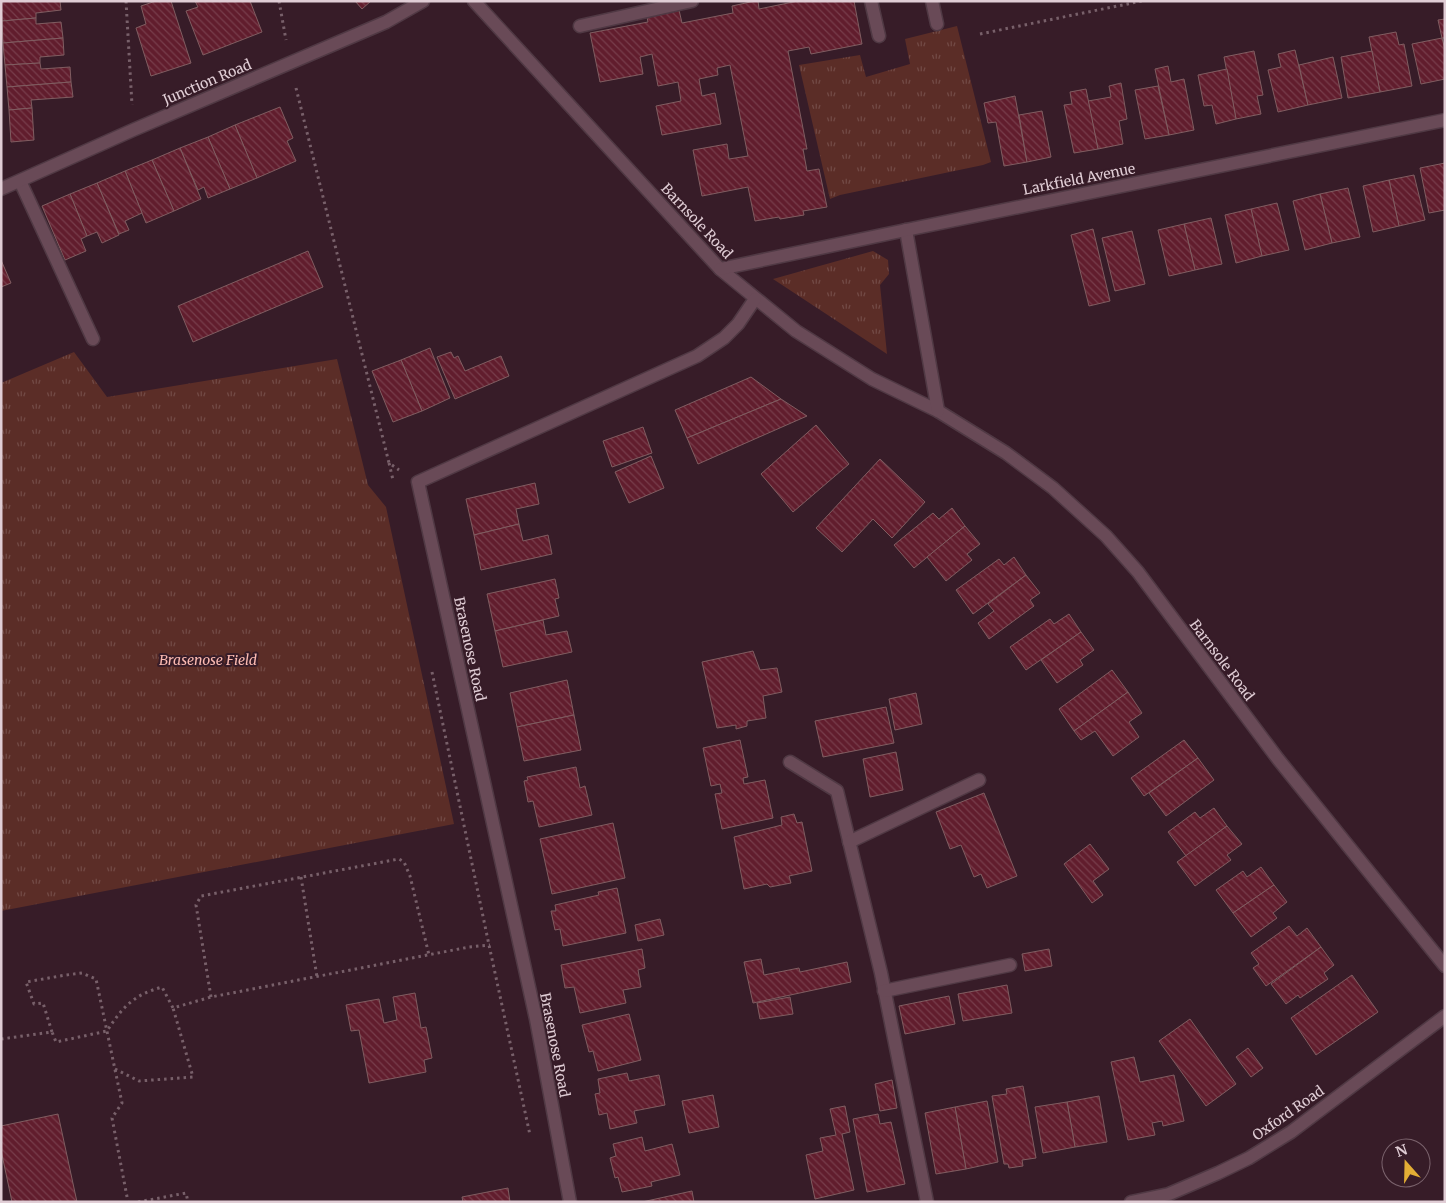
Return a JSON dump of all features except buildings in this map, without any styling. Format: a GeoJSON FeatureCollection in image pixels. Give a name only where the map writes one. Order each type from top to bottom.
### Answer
{"type":"FeatureCollection","features":[{"type":"Feature","properties":{"kind":"street","name":"Junction Road"},"geometry":{"type":"LineString","coordinates":[[1,188],[386,22],[424,1]]}},
{"type":"Feature","properties":{"kind":"street","name":"Barnsole Road"},"geometry":{"type":"LineString","coordinates":[[474,1],[720,269],[755,299],[796,331],[872,379],[938,411],[1006,453],[1053,488],[1106,536],[1138,572],[1278,760],[1445,966]]}},
{"type":"Feature","properties":{"kind":"street"},"geometry":{"type":"LineString","coordinates":[[580,26],[692,1]]}},
{"type":"Feature","properties":{"kind":"street"},"geometry":{"type":"LineString","coordinates":[[872,1],[879,36]]}},
{"type":"Feature","properties":{"kind":"street"},"geometry":{"type":"LineString","coordinates":[[932,1],[937,24]]}},
{"type":"Feature","properties":{"kind":"street","name":"Larkfield Avenue"},"geometry":{"type":"LineString","coordinates":[[720,269],[1445,120]]}},
{"type":"Feature","properties":{"kind":"street"},"geometry":{"type":"LineString","coordinates":[[20,180],[93,340]]}},
{"type":"Feature","properties":{"kind":"street"},"geometry":{"type":"LineString","coordinates":[[906,230],[938,411]]}},
{"type":"Feature","properties":{"kind":"street"},"geometry":{"type":"LineString","coordinates":[[418,482],[697,356],[724,338],[738,324],[755,299]]}},
{"type":"Feature","properties":{"kind":"street","name":"Brasenose Road"},"geometry":{"type":"LineString","coordinates":[[418,482],[536,1019],[570,1202]]}},
{"type":"Feature","properties":{"kind":"street"},"geometry":{"type":"LineString","coordinates":[[790,762],[837,791],[884,991],[927,1202]]}},
{"type":"Feature","properties":{"kind":"street"},"geometry":{"type":"LineString","coordinates":[[849,842],[979,780]]}},
{"type":"Feature","properties":{"kind":"street"},"geometry":{"type":"LineString","coordinates":[[884,991],[1010,965]]}},
{"type":"Feature","properties":{"kind":"street","name":"Oxford Road"},"geometry":{"type":"LineString","coordinates":[[1131,1202],[1169,1194],[1218,1174],[1249,1158],[1291,1132],[1445,1016]]}},
{"type":"Feature","properties":{"kind":"path"},"geometry":{"type":"LineString","coordinates":[[126,1],[133,130]]}},
{"type":"Feature","properties":{"kind":"path"},"geometry":{"type":"LineString","coordinates":[[279,1],[290,64],[393,483]]}},
{"type":"Feature","properties":{"kind":"path"},"geometry":{"type":"LineString","coordinates":[[980,34],[1142,1]]}},
{"type":"Feature","properties":{"kind":"path"},"geometry":{"type":"LineString","coordinates":[[389,463],[418,482]]}},
{"type":"Feature","properties":{"kind":"path"},"geometry":{"type":"LineString","coordinates":[[432,669],[531,1137]]}},
{"type":"Feature","properties":{"kind":"path"},"geometry":{"type":"LineString","coordinates":[[211,997],[196,905],[201,896],[399,859],[404,862],[410,876],[429,955]]}},
{"type":"Feature","properties":{"kind":"path"},"geometry":{"type":"LineString","coordinates":[[301,877],[317,977]]}},
{"type":"Feature","properties":{"kind":"path"},"geometry":{"type":"LineString","coordinates":[[174,1008],[211,997],[429,955],[518,942]]}},
{"type":"Feature","properties":{"kind":"path"},"geometry":{"type":"LineString","coordinates":[[115,1068],[139,1081],[193,1077],[174,1008],[162,987],[145,992],[127,1004],[107,1031],[56,1042],[43,1002],[34,1004],[26,982],[82,973],[96,979],[107,1031],[115,1068],[122,1103],[112,1118],[128,1202]]}},
{"type":"Feature","properties":{"kind":"path"},"geometry":{"type":"LineString","coordinates":[[1,1039],[52,1032]]}},
{"type":"Feature","properties":{"kind":"path"},"geometry":{"type":"LineString","coordinates":[[138,1202],[186,1193],[188,1202]]}},
{"type":"Feature","properties":{"kind":"green space"},"geometry":{"type":"Polygon","coordinates":[[[957,26],[991,162],[840,195],[830,199],[799,65],[860,55],[866,77],[910,64],[905,39],[957,26]]]}},
{"type":"Feature","properties":{"kind":"green space"},"geometry":{"type":"Polygon","coordinates":[[[873,251],[888,260],[889,274],[880,285],[887,354],[773,279],[873,251]]]}},
{"type":"Feature","properties":{"kind":"green space","name":"Brasenose Field"},"geometry":{"type":"Polygon","coordinates":[[[74,352],[107,397],[337,359],[368,485],[386,507],[454,824],[1,911],[1,383],[74,352]]]}}]}
